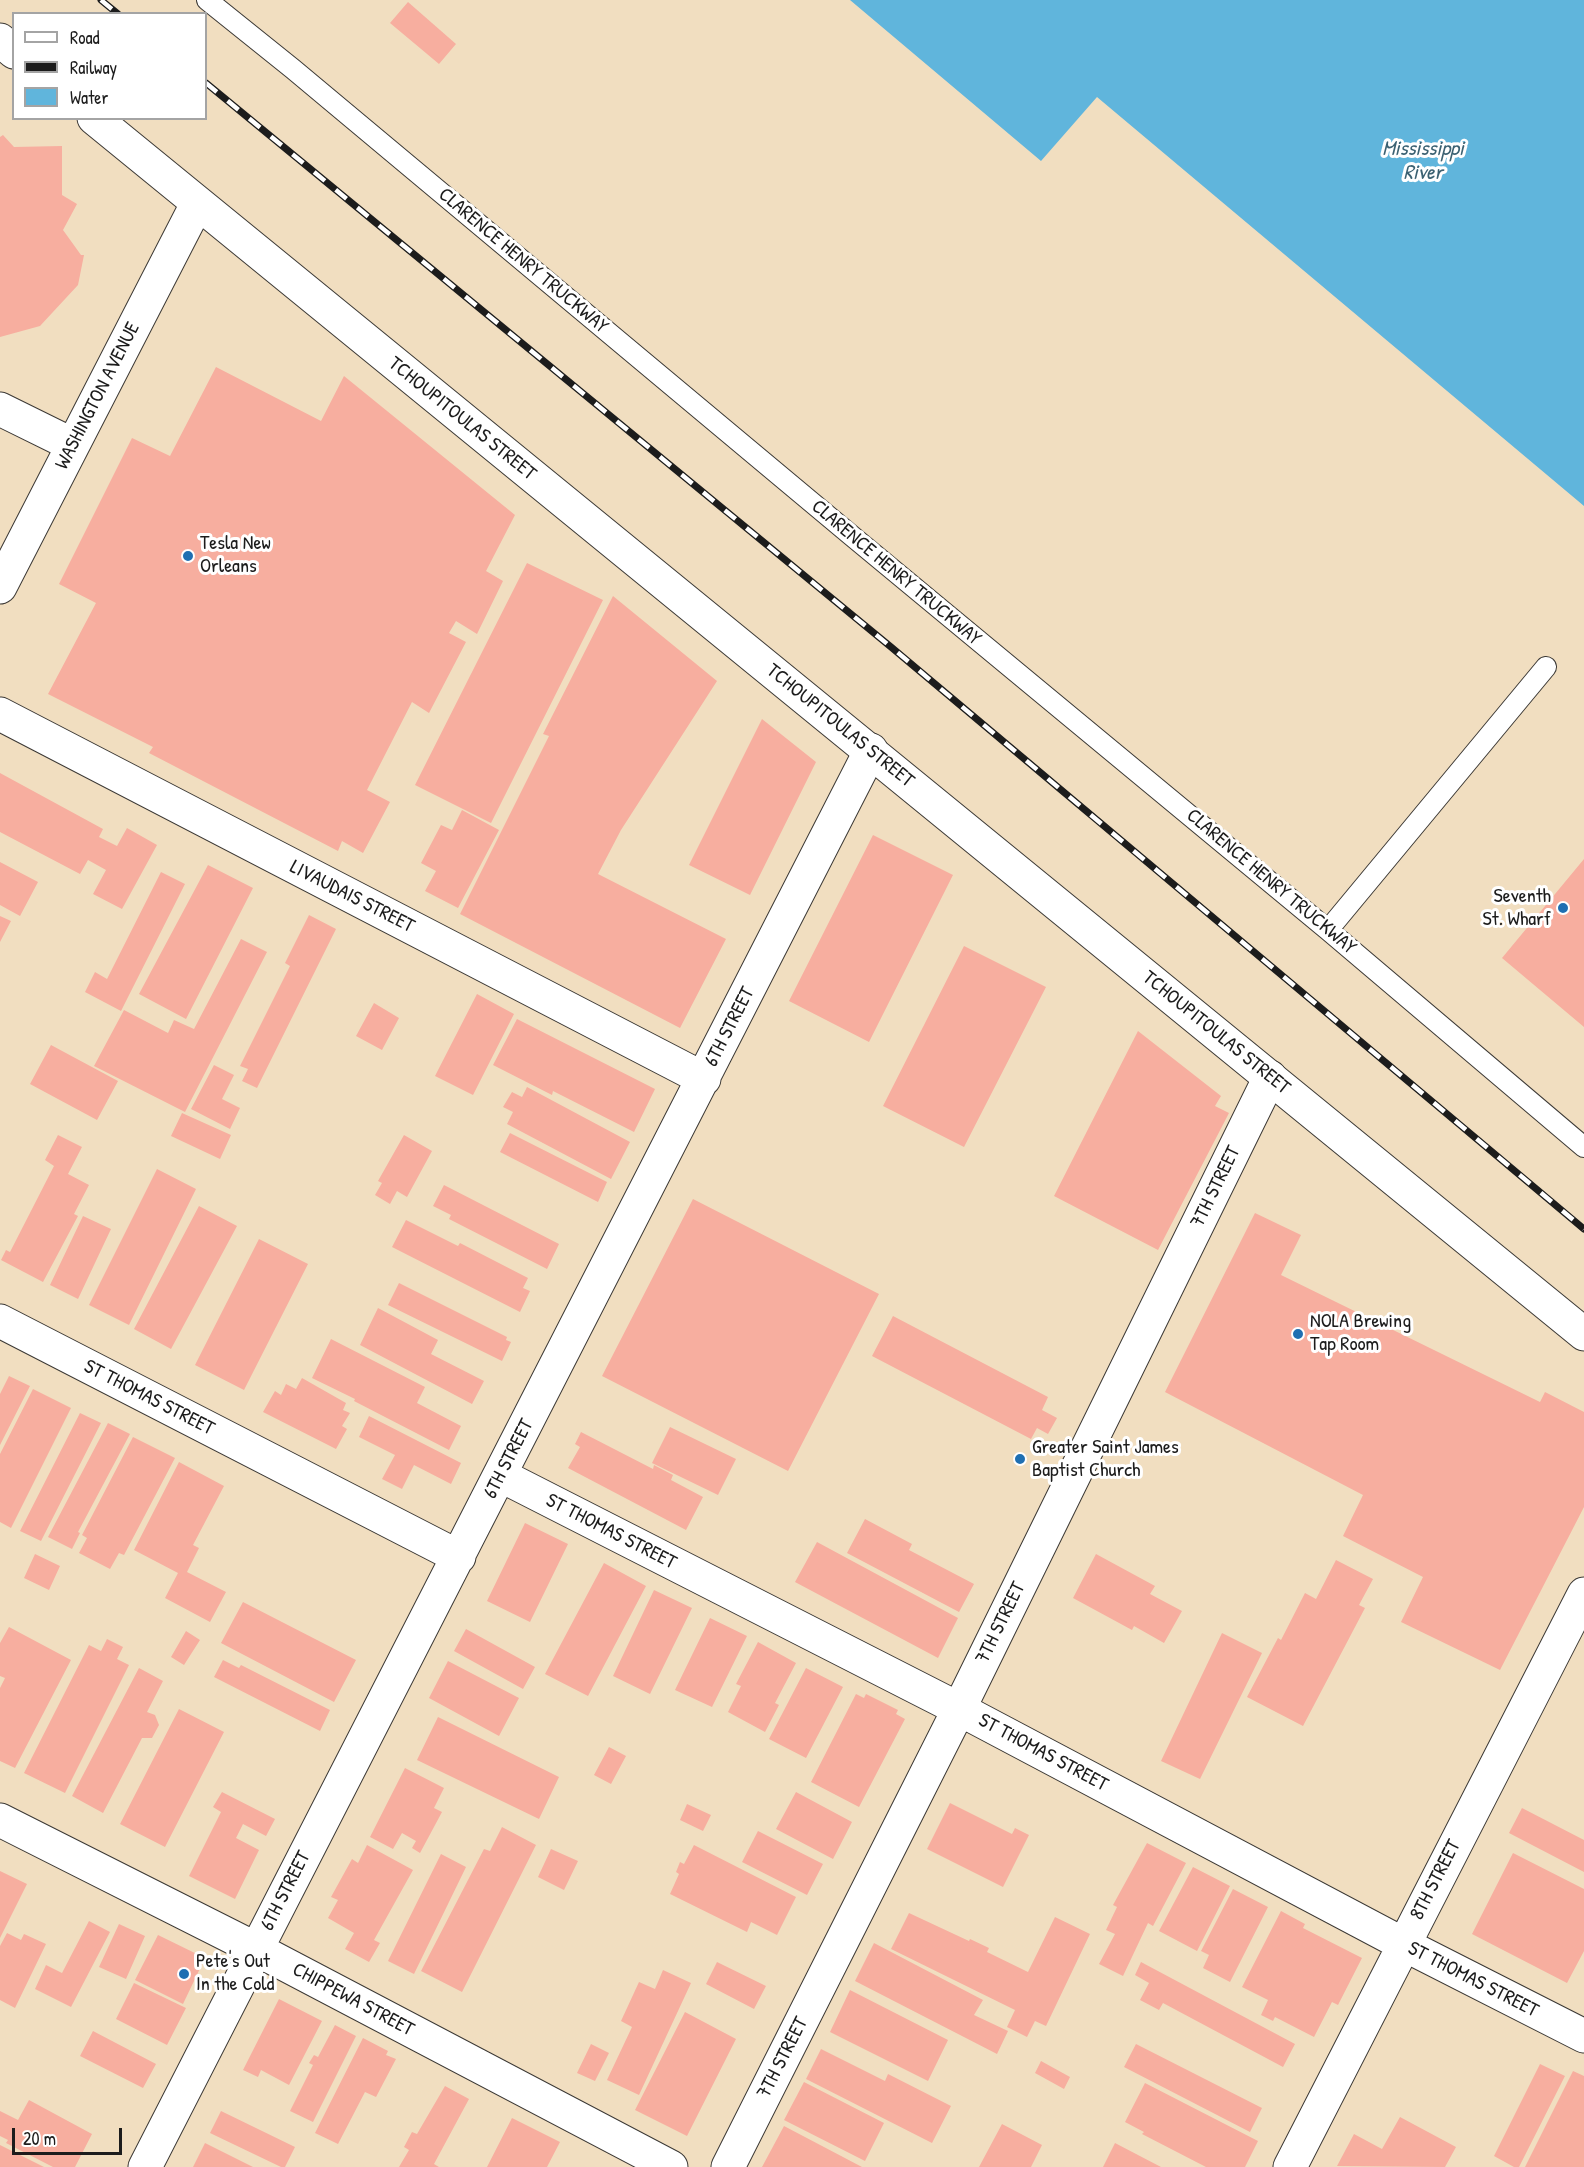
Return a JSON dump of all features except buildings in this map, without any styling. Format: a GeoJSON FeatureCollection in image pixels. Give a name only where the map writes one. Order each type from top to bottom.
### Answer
{"type":"FeatureCollection","features":[{"type":"Feature","properties":{"kind":"street"},"geometry":{"type":"LineString","coordinates":[[0,40],[12,50]]}},
{"type":"Feature","properties":{"kind":"street","name":"TCHOUPITOULAS STREET"},"geometry":{"type":"LineString","coordinates":[[96,120],[871,750],[1584,1335]]}},
{"type":"Feature","properties":{"kind":"street","name":"WASHINGTON AVENUE"},"geometry":{"type":"LineString","coordinates":[[0,587],[197,204]]}},
{"type":"Feature","properties":{"kind":"street"},"geometry":{"type":"LineString","coordinates":[[0,409],[73,445]]}},
{"type":"Feature","properties":{"kind":"street","name":"LIVAUDAIS STREET"},"geometry":{"type":"LineString","coordinates":[[0,714],[704,1079]]}},
{"type":"Feature","properties":{"kind":"street","name":"6TH STREET"},"geometry":{"type":"LineString","coordinates":[[145,2167],[871,750]]}},
{"type":"Feature","properties":{"kind":"street","name":"7TH STREET"},"geometry":{"type":"LineString","coordinates":[[728,2167],[959,1708],[1270,1077]]}},
{"type":"Feature","properties":{"kind":"street","name":"ST THOMAS STREET"},"geometry":{"type":"LineString","coordinates":[[0,1321],[459,1557]]}},
{"type":"Feature","properties":{"kind":"street","name":"ST THOMAS STREET"},"geometry":{"type":"LineString","coordinates":[[500,1475],[959,1708],[1403,1944],[1584,2036]]}},
{"type":"Feature","properties":{"kind":"street","name":"8TH STREET"},"geometry":{"type":"LineString","coordinates":[[1290,2167],[1584,1594]]}},
{"type":"Feature","properties":{"kind":"street","name":"CHIPPEWA STREET"},"geometry":{"type":"LineString","coordinates":[[0,1820],[256,1949],[671,2167]]}},
{"type":"Feature","properties":{"kind":"lane","name":"CLARENCE HENRY TRUCKWAY"},"geometry":{"type":"LineString","coordinates":[[207,0],[293,69],[1328,930],[1584,1147]]}},
{"type":"Feature","properties":{"kind":"lane"},"geometry":{"type":"LineString","coordinates":[[1328,930],[1546,667]]}},
{"type":"Feature","properties":{"kind":"water","name":"Mississippi River"},"geometry":{"type":"Polygon","coordinates":[[[850,0],[1584,0],[1584,506],[1097,97],[1041,161],[850,0]]]}},
{"type":"Feature","properties":{"kind":"railway"},"geometry":{"type":"LineString","coordinates":[[101,0],[116,12]]}},
{"type":"Feature","properties":{"kind":"railway"},"geometry":{"type":"LineString","coordinates":[[207,84],[891,647],[1584,1229]]}},
{"type":"Feature","properties":{"kind":"place","name":"Tesla New Orleans"},"geometry":{"type":"Point","coordinates":[188,556]}},
{"type":"Feature","properties":{"kind":"place","name":"Seventh St. Wharf"},"geometry":{"type":"Point","coordinates":[1563,908]}},
{"type":"Feature","properties":{"kind":"place","name":"NOLA Brewing Tap Room"},"geometry":{"type":"Point","coordinates":[1298,1334]}},
{"type":"Feature","properties":{"kind":"place","name":"Greater Saint James Baptist Church"},"geometry":{"type":"Point","coordinates":[1020,1459]}},
{"type":"Feature","properties":{"kind":"place","name":"Pete's Out In the Cold"},"geometry":{"type":"Point","coordinates":[184,1974]}}]}
